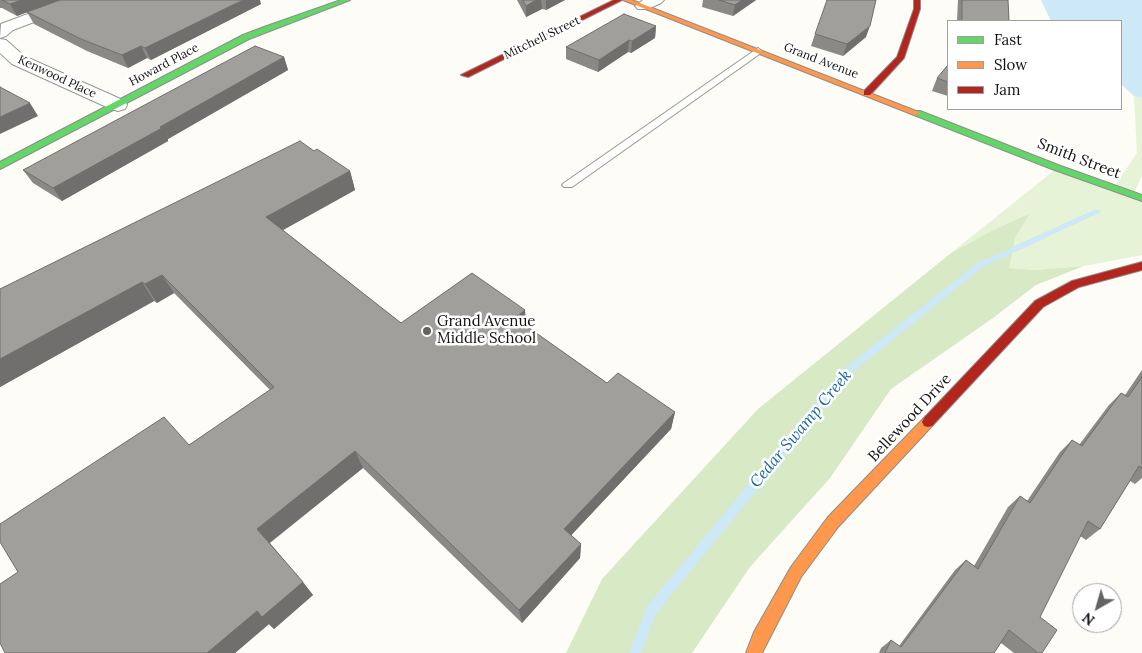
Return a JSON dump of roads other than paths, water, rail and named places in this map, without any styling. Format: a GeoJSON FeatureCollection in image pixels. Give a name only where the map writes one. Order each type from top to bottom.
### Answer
{"type":"FeatureCollection","features":[{"type":"Feature","properties":{"kind":"street"},"geometry":{"type":"LineString","coordinates":[[0,34],[7,27],[79,0]]}},
{"type":"Feature","properties":{"kind":"street","name":"Howard Place"},"geometry":{"type":"LineString","coordinates":[[0,166],[253,34],[347,0]]}},
{"type":"Feature","properties":{"kind":"street","name":"Mitchell Street"},"geometry":{"type":"LineString","coordinates":[[465,75],[619,0]]}},
{"type":"Feature","properties":{"kind":"street","name":"Grand Avenue"},"geometry":{"type":"LineString","coordinates":[[626,0],[649,3],[758,51],[1005,147]]}},
{"type":"Feature","properties":{"kind":"street"},"geometry":{"type":"LineString","coordinates":[[866,93],[900,58],[917,9],[917,0]]}},
{"type":"Feature","properties":{"kind":"street","name":"Kenwood Place"},"geometry":{"type":"LineString","coordinates":[[0,44],[18,60],[118,104]]}},
{"type":"Feature","properties":{"kind":"street","name":"Smith Street"},"geometry":{"type":"LineString","coordinates":[[1005,147],[1142,198]]}},
{"type":"Feature","properties":{"kind":"street","name":"Bellewood Drive"},"geometry":{"type":"LineString","coordinates":[[754,653],[760,638],[796,572],[833,522],[1039,304],[1076,284],[1142,266]]}},
{"type":"Feature","properties":{"kind":"lane"},"geometry":{"type":"LineString","coordinates":[[568,185],[758,51]]}},
{"type":"Feature","properties":{"kind":"water"},"geometry":{"type":"Polygon","coordinates":[[[1041,0],[1142,0],[1142,98],[1134,96],[1122,85],[1122,20],[1051,20],[1041,0]]]}},
{"type":"Feature","properties":{"kind":"waterway","name":"Cedar Swamp Creek"},"geometry":{"type":"LineString","coordinates":[[635,653],[651,610],[849,370],[980,265],[1097,212]]}},
{"type":"Feature","properties":{"kind":"place","name":"Grand Avenue Middle School"},"geometry":{"type":"Point","coordinates":[427,331]}}]}
